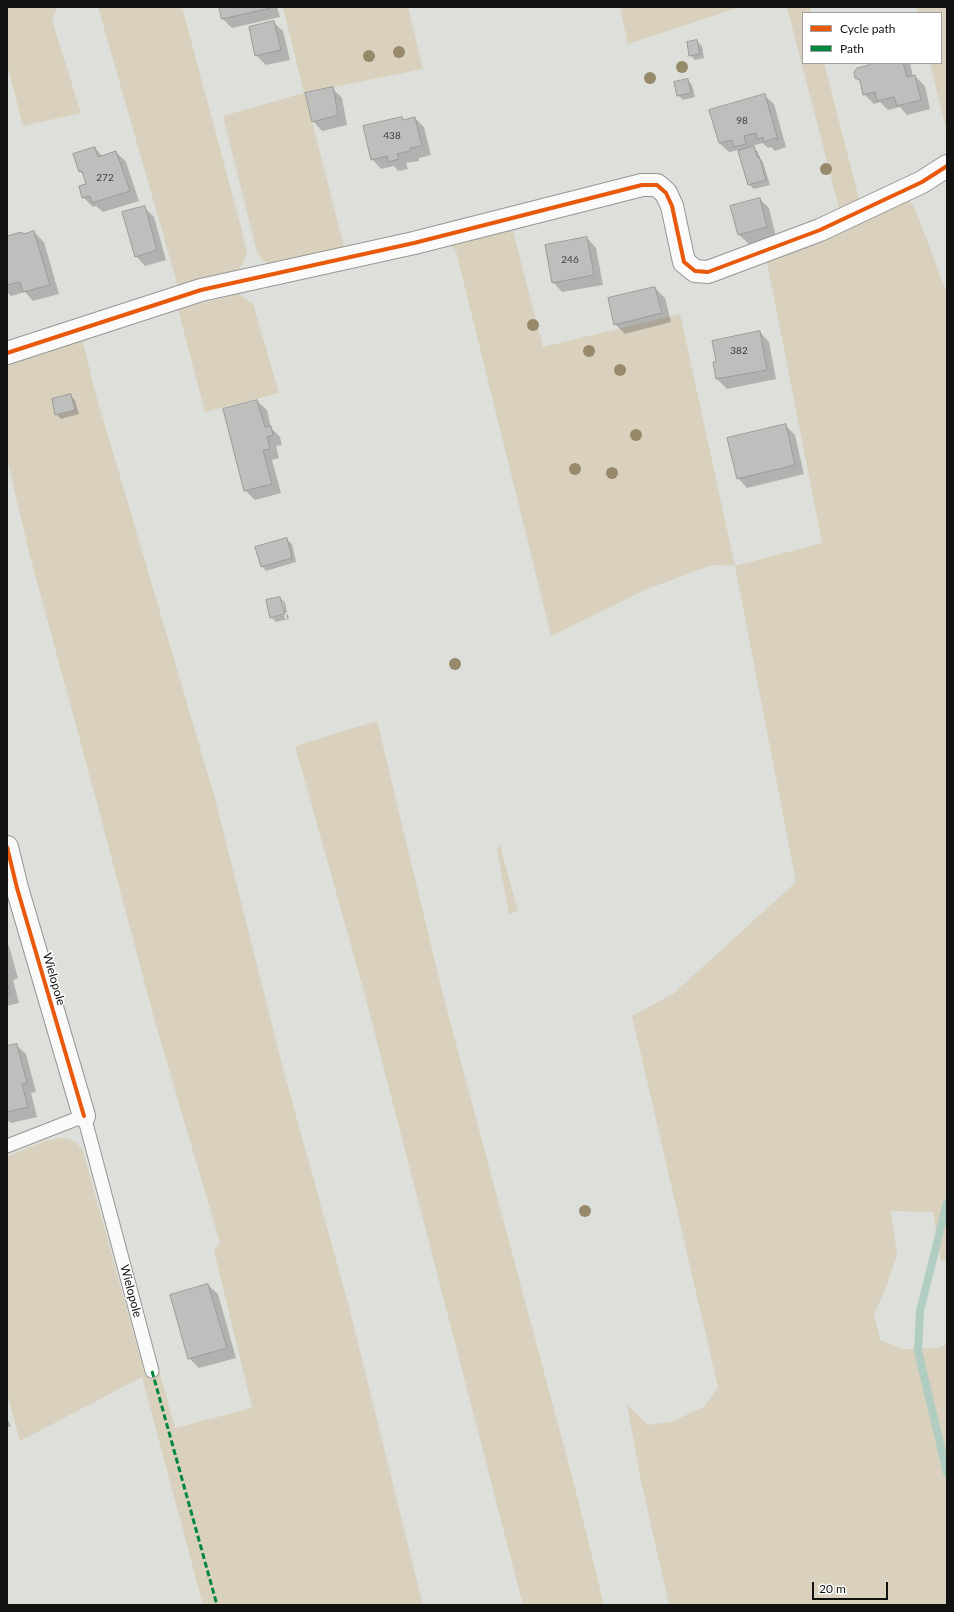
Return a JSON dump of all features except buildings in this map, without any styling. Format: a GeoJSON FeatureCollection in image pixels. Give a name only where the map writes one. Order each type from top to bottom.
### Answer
{"type":"FeatureCollection","features":[{"type":"Feature","properties":{"kind":"street"},"geometry":{"type":"LineString","coordinates":[[7,353],[201,290],[414,243],[642,185],[657,185],[666,193],[672,206],[684,262],[695,271],[708,272],[820,230],[922,182],[947,166]]}},
{"type":"Feature","properties":{"kind":"street","name":"Wielopole"},"geometry":{"type":"LineString","coordinates":[[7,847],[12,890],[84,1116]]}},
{"type":"Feature","properties":{"kind":"lane"},"geometry":{"type":"LineString","coordinates":[[7,1146],[84,1116]]}},
{"type":"Feature","properties":{"kind":"lane","name":"Wielopole"},"geometry":{"type":"LineString","coordinates":[[84,1116],[152,1371]]}},
{"type":"Feature","properties":{"kind":"shaded area"},"geometry":{"type":"Polygon","coordinates":[[[7,7],[57,7],[52,20],[81,113],[23,126],[7,64],[7,7]]]}},
{"type":"Feature","properties":{"kind":"shaded area"},"geometry":{"type":"Polygon","coordinates":[[[98,7],[182,7],[247,253],[242,265],[231,277],[179,290],[98,7]]]}},
{"type":"Feature","properties":{"kind":"shaded area"},"geometry":{"type":"Polygon","coordinates":[[[283,7],[408,7],[423,69],[305,93],[345,251],[269,264],[261,259],[256,248],[223,116],[304,93],[283,7]]]}},
{"type":"Feature","properties":{"kind":"shaded area"},"geometry":{"type":"Polygon","coordinates":[[[620,7],[740,7],[628,44],[620,7]]]}},
{"type":"Feature","properties":{"kind":"shaded area"},"geometry":{"type":"Polygon","coordinates":[[[787,7],[810,7],[812,12],[802,12],[802,64],[824,64],[859,199],[839,208],[787,7]]]}},
{"type":"Feature","properties":{"kind":"shaded area"},"geometry":{"type":"Polygon","coordinates":[[[916,7],[947,7],[947,133],[930,64],[942,64],[942,12],[918,12],[916,7]]]}},
{"type":"Feature","properties":{"kind":"shaded area"},"geometry":{"type":"Polygon","coordinates":[[[907,198],[914,206],[947,294],[947,1261],[941,1261],[933,1212],[891,1211],[897,1254],[886,1287],[874,1314],[880,1340],[904,1349],[940,1348],[947,1343],[947,1605],[669,1605],[640,1476],[627,1404],[648,1425],[671,1422],[704,1407],[718,1387],[632,1016],[673,994],[796,882],[735,566],[822,543],[766,257],[907,198]]]}},
{"type":"Feature","properties":{"kind":"shaded area"},"geometry":{"type":"Polygon","coordinates":[[[511,223],[543,347],[680,314],[735,566],[712,565],[647,589],[551,636],[456,251],[450,244],[511,223]]]}},
{"type":"Feature","properties":{"kind":"shaded area"},"geometry":{"type":"Polygon","coordinates":[[[239,294],[253,304],[279,393],[205,412],[178,309],[239,294]]]}},
{"type":"Feature","properties":{"kind":"shaded area"},"geometry":{"type":"Polygon","coordinates":[[[82,337],[94,388],[216,802],[285,1076],[348,1303],[423,1605],[203,1605],[142,1377],[20,1441],[7,1393],[7,1157],[38,1144],[63,1138],[74,1141],[83,1151],[145,1375],[158,1367],[175,1428],[252,1408],[214,1250],[220,1243],[155,1022],[30,556],[7,459],[7,362],[82,337]]]}},
{"type":"Feature","properties":{"kind":"shaded area"},"geometry":{"type":"Polygon","coordinates":[[[377,721],[443,995],[574,1484],[604,1605],[523,1605],[363,988],[295,746],[377,721]]]}},
{"type":"Feature","properties":{"kind":"shaded area"},"geometry":{"type":"Polygon","coordinates":[[[500,845],[518,911],[509,914],[497,849],[500,845]]]}},
{"type":"Feature","properties":{"kind":"waterway"},"geometry":{"type":"LineString","coordinates":[[947,1203],[920,1311],[918,1351],[947,1473]]}},
{"type":"Feature","properties":{"kind":"marked path"},"geometry":{"type":"LineString","coordinates":[[152,1371],[217,1605]]}},
{"type":"Feature","properties":{"kind":"cycle path"},"geometry":{"type":"LineString","coordinates":[[7,353],[201,290],[414,243],[642,185],[657,185],[666,193],[672,206],[684,262],[695,271],[708,272],[820,230],[922,182],[947,166]]}},
{"type":"Feature","properties":{"kind":"cycle path"},"geometry":{"type":"LineString","coordinates":[[7,847],[17,888],[84,1116]]}}]}
